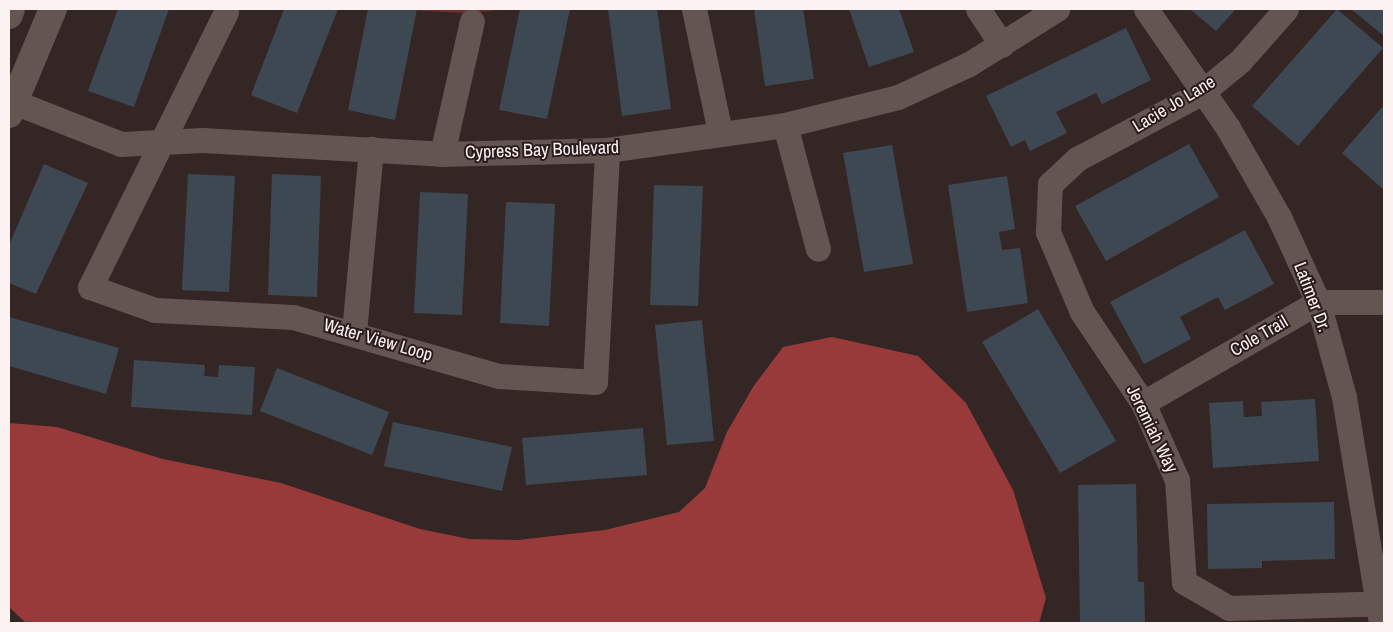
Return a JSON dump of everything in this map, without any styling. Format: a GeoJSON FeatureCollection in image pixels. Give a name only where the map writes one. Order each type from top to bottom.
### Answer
{"type":"FeatureCollection","features":[{"type":"Feature","properties":{"kind":"street"},"geometry":{"type":"LineString","coordinates":[[9,15],[12,9]]}},
{"type":"Feature","properties":{"kind":"street"},"geometry":{"type":"LineString","coordinates":[[11,106],[53,9]]}},
{"type":"Feature","properties":{"kind":"street"},"geometry":{"type":"LineString","coordinates":[[694,9],[720,132]]}},
{"type":"Feature","properties":{"kind":"street"},"geometry":{"type":"LineString","coordinates":[[978,9],[1002,45]]}},
{"type":"Feature","properties":{"kind":"street","name":"Cypress Bay Boulevard"},"geometry":{"type":"LineString","coordinates":[[11,106],[121,144],[162,144],[202,140],[442,154],[607,150],[785,124],[898,97],[969,64],[1057,9]]}},
{"type":"Feature","properties":{"kind":"street","name":"Latimer Dr."},"geometry":{"type":"LineString","coordinates":[[1146,9],[1201,93],[1228,128],[1279,217],[1318,302],[1344,397],[1382,610]]}},
{"type":"Feature","properties":{"kind":"street","name":"Lacie Jo Lane"},"geometry":{"type":"LineString","coordinates":[[1050,184],[1077,159],[1201,93],[1240,61],[1286,9]]}},
{"type":"Feature","properties":{"kind":"street"},"geometry":{"type":"LineString","coordinates":[[162,144],[226,12]]}},
{"type":"Feature","properties":{"kind":"street"},"geometry":{"type":"LineString","coordinates":[[442,154],[472,21]]}},
{"type":"Feature","properties":{"kind":"street"},"geometry":{"type":"LineString","coordinates":[[785,124],[818,249]]}},
{"type":"Feature","properties":{"kind":"street","name":"Water View Loop"},"geometry":{"type":"LineString","coordinates":[[162,144],[90,287],[155,310],[293,317],[354,332],[499,376],[595,382],[607,150]]}},
{"type":"Feature","properties":{"kind":"street"},"geometry":{"type":"LineString","coordinates":[[354,332],[371,150]]}},
{"type":"Feature","properties":{"kind":"street","name":"Jeremiah Way"},"geometry":{"type":"LineString","coordinates":[[1050,184],[1048,232],[1082,312],[1143,403],[1177,480],[1184,582],[1229,608],[1382,610]]}},
{"type":"Feature","properties":{"kind":"street","name":"Cole Trail"},"geometry":{"type":"LineString","coordinates":[[1143,403],[1318,302],[1384,302]]}},
{"type":"Feature","properties":{"kind":"shaded area"},"geometry":{"type":"Polygon","coordinates":[[[384,9],[514,9],[466,13],[384,9]]]}},
{"type":"Feature","properties":{"kind":"shaded area"},"geometry":{"type":"Polygon","coordinates":[[[832,337],[918,356],[966,403],[1013,490],[1046,598],[1039,623],[26,623],[9,607],[9,423],[57,427],[163,459],[281,483],[420,529],[469,539],[518,540],[605,530],[679,512],[705,488],[727,432],[753,387],[783,347],[832,337]]]}},
{"type":"Feature","properties":{"kind":"building"},"geometry":{"type":"Polygon","coordinates":[[[118,9],[169,9],[134,107],[88,91],[118,9]]]}},
{"type":"Feature","properties":{"kind":"building"},"geometry":{"type":"Polygon","coordinates":[[[284,9],[338,9],[297,113],[251,95],[284,9]]]}},
{"type":"Feature","properties":{"kind":"building"},"geometry":{"type":"Polygon","coordinates":[[[368,9],[417,9],[395,120],[348,110],[368,9]]]}},
{"type":"Feature","properties":{"kind":"building"},"geometry":{"type":"Polygon","coordinates":[[[520,9],[570,9],[547,119],[499,110],[520,9]]]}},
{"type":"Feature","properties":{"kind":"building"},"geometry":{"type":"Polygon","coordinates":[[[608,9],[657,9],[671,109],[622,116],[608,9]]]}},
{"type":"Feature","properties":{"kind":"building"},"geometry":{"type":"Polygon","coordinates":[[[754,9],[803,9],[814,79],[765,86],[754,9]]]}},
{"type":"Feature","properties":{"kind":"building"},"geometry":{"type":"Polygon","coordinates":[[[849,9],[899,9],[914,52],[869,67],[849,9]]]}},
{"type":"Feature","properties":{"kind":"building"},"geometry":{"type":"Polygon","coordinates":[[[1190,9],[1236,9],[1216,31],[1190,9]]]}},
{"type":"Feature","properties":{"kind":"building"},"geometry":{"type":"Polygon","coordinates":[[[1337,9],[1383,48],[1298,146],[1252,106],[1337,9]]]}},
{"type":"Feature","properties":{"kind":"building"},"geometry":{"type":"Polygon","coordinates":[[[1351,9],[1384,9],[1384,36],[1351,9]]]}},
{"type":"Feature","properties":{"kind":"building"},"geometry":{"type":"Polygon","coordinates":[[[1126,28],[1151,80],[1102,104],[1096,93],[1056,112],[1067,133],[1030,151],[1025,140],[1011,147],[986,96],[1126,28]]]}},
{"type":"Feature","properties":{"kind":"building"},"geometry":{"type":"Polygon","coordinates":[[[1384,105],[1384,190],[1342,153],[1384,105]]]}},
{"type":"Feature","properties":{"kind":"building"},"geometry":{"type":"Polygon","coordinates":[[[1189,144],[1219,197],[1106,261],[1075,206],[1189,144]]]}},
{"type":"Feature","properties":{"kind":"building"},"geometry":{"type":"Polygon","coordinates":[[[892,145],[913,264],[864,272],[843,153],[892,145]]]}},
{"type":"Feature","properties":{"kind":"building"},"geometry":{"type":"Polygon","coordinates":[[[44,164],[88,183],[36,294],[9,283],[9,245],[44,164]]]}},
{"type":"Feature","properties":{"kind":"building"},"geometry":{"type":"Polygon","coordinates":[[[188,174],[235,176],[229,292],[182,290],[188,174]]]}},
{"type":"Feature","properties":{"kind":"building"},"geometry":{"type":"Polygon","coordinates":[[[272,174],[321,176],[317,297],[268,295],[272,174]]]}},
{"type":"Feature","properties":{"kind":"building"},"geometry":{"type":"Polygon","coordinates":[[[1007,176],[1015,229],[999,232],[1002,250],[1020,248],[1028,303],[967,312],[948,185],[1007,176]]]}},
{"type":"Feature","properties":{"kind":"building"},"geometry":{"type":"Polygon","coordinates":[[[654,185],[703,186],[698,306],[650,305],[654,185]]]}},
{"type":"Feature","properties":{"kind":"building"},"geometry":{"type":"Polygon","coordinates":[[[420,192],[468,194],[462,315],[414,313],[420,192]]]}},
{"type":"Feature","properties":{"kind":"building"},"geometry":{"type":"Polygon","coordinates":[[[506,202],[555,204],[549,326],[500,323],[506,202]]]}},
{"type":"Feature","properties":{"kind":"building"},"geometry":{"type":"Polygon","coordinates":[[[1245,230],[1274,284],[1225,310],[1218,297],[1180,317],[1191,339],[1144,364],[1110,302],[1245,230]]]}},
{"type":"Feature","properties":{"kind":"building"},"geometry":{"type":"Polygon","coordinates":[[[1038,309],[1116,441],[1060,473],[982,342],[1038,309]]]}},
{"type":"Feature","properties":{"kind":"building"},"geometry":{"type":"Polygon","coordinates":[[[9,317],[119,348],[106,394],[9,366],[9,317]]]}},
{"type":"Feature","properties":{"kind":"building"},"geometry":{"type":"Polygon","coordinates":[[[702,320],[714,441],[667,445],[655,325],[702,320]]]}},
{"type":"Feature","properties":{"kind":"building"},"geometry":{"type":"Polygon","coordinates":[[[134,360],[205,365],[204,376],[218,377],[219,365],[255,367],[252,415],[131,407],[134,360]]]}},
{"type":"Feature","properties":{"kind":"building"},"geometry":{"type":"Polygon","coordinates":[[[277,368],[389,412],[372,455],[260,411],[277,368]]]}},
{"type":"Feature","properties":{"kind":"building"},"geometry":{"type":"Polygon","coordinates":[[[1315,399],[1319,461],[1213,468],[1209,403],[1243,401],[1244,417],[1262,416],[1261,402],[1315,399]]]}},
{"type":"Feature","properties":{"kind":"building"},"geometry":{"type":"Polygon","coordinates":[[[393,422],[512,447],[502,491],[384,466],[393,422]]]}},
{"type":"Feature","properties":{"kind":"building"},"geometry":{"type":"Polygon","coordinates":[[[643,428],[647,475],[526,485],[522,438],[643,428]]]}},
{"type":"Feature","properties":{"kind":"building"},"geometry":{"type":"Polygon","coordinates":[[[1136,484],[1138,582],[1144,582],[1145,623],[1080,623],[1078,485],[1136,484]]]}},
{"type":"Feature","properties":{"kind":"building"},"geometry":{"type":"Polygon","coordinates":[[[1334,502],[1335,559],[1262,561],[1262,568],[1208,569],[1207,504],[1334,502]]]}}]}
